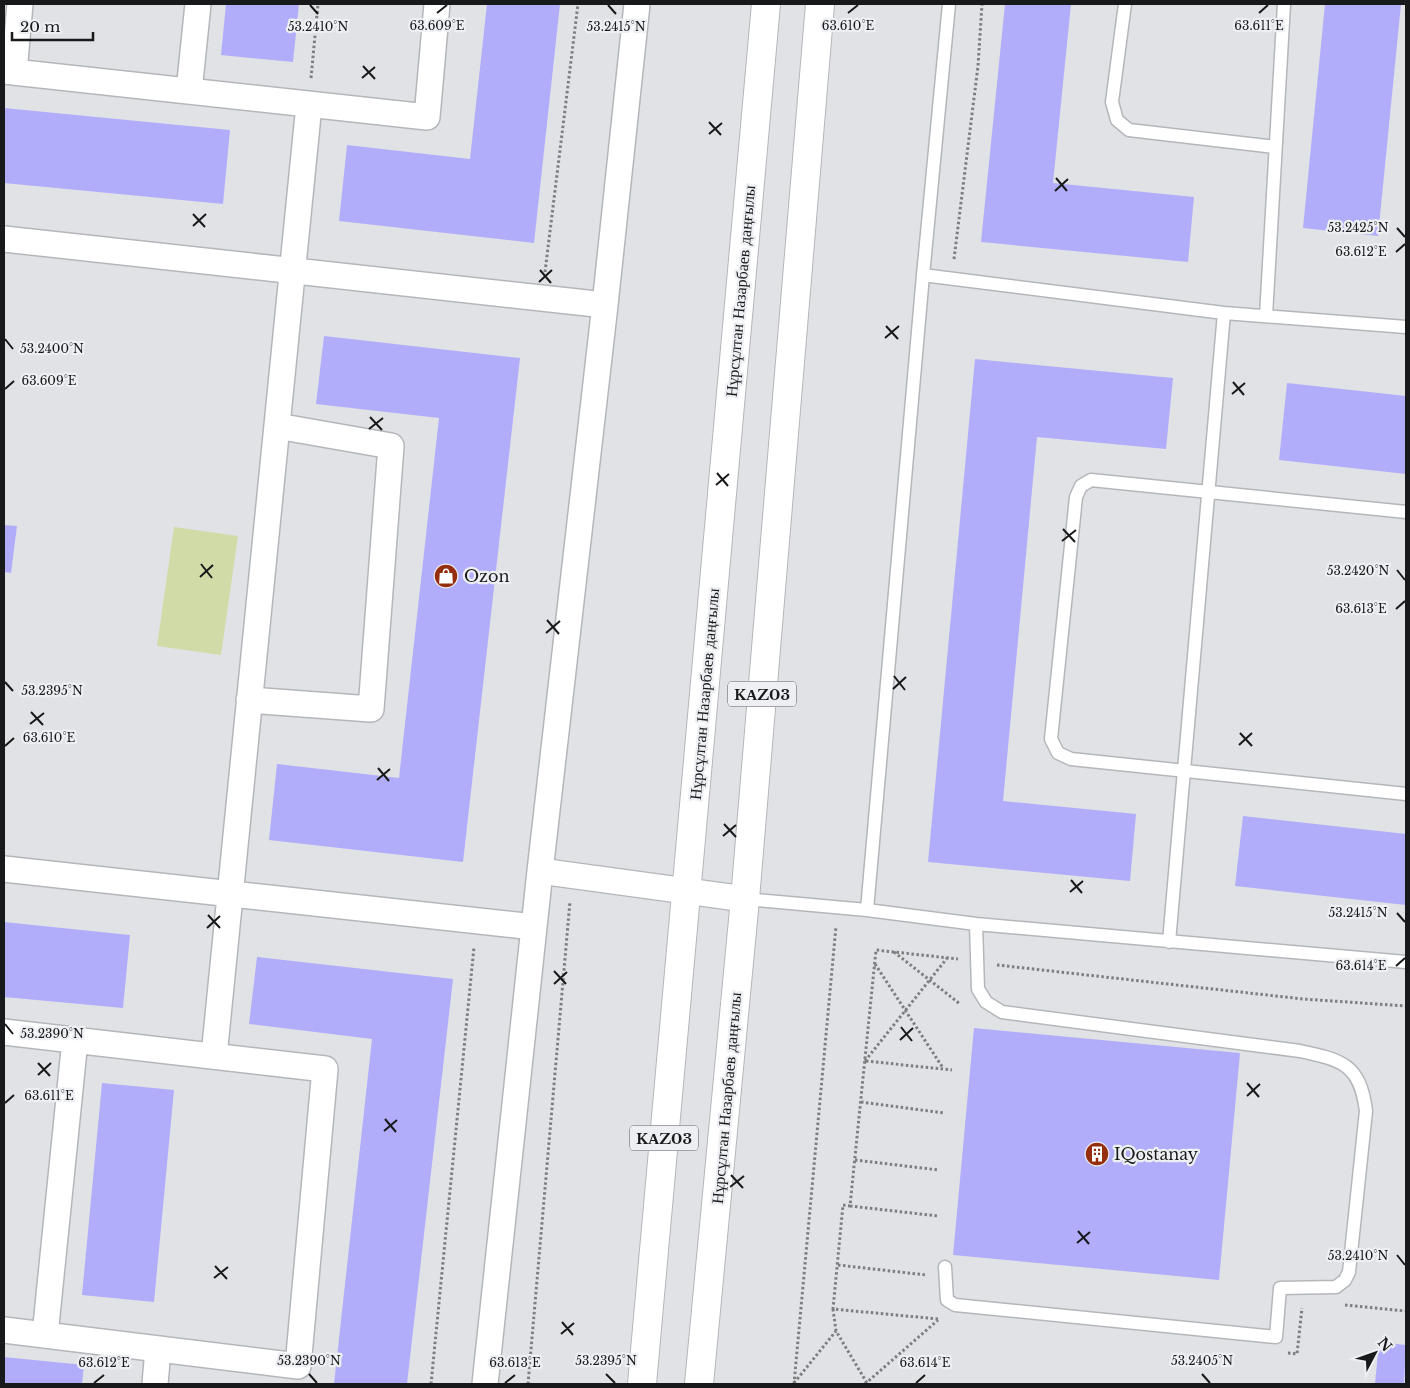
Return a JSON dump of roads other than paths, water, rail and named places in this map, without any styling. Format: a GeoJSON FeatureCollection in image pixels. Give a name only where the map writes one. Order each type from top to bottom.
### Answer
{"type":"FeatureCollection","features":[{"type":"Feature","properties":{"kind":"main road","name":"Нұрсұлтан Назарбаев даңғылы"},"geometry":{"type":"LineString","coordinates":[[642,1384],[766,4]]}},
{"type":"Feature","properties":{"kind":"main road","name":"Нұрсұлтан Назарбаев даңғылы"},"geometry":{"type":"LineString","coordinates":[[699,1384],[745,899],[820,4]]}},
{"type":"Feature","properties":{"kind":"street"},"geometry":{"type":"LineString","coordinates":[[20,4],[9,72],[426,117],[437,4]]}},
{"type":"Feature","properties":{"kind":"street"},"geometry":{"type":"LineString","coordinates":[[189,91],[198,4]]}},
{"type":"Feature","properties":{"kind":"street"},"geometry":{"type":"LineString","coordinates":[[485,1384],[637,4]]}},
{"type":"Feature","properties":{"kind":"street"},"geometry":{"type":"LineString","coordinates":[[214,1056],[308,105]]}},
{"type":"Feature","properties":{"kind":"street"},"geometry":{"type":"LineString","coordinates":[[4,239],[605,305]]}},
{"type":"Feature","properties":{"kind":"street"},"geometry":{"type":"LineString","coordinates":[[249,700],[371,709],[391,446],[276,426]]}},
{"type":"Feature","properties":{"kind":"street"},"geometry":{"type":"LineString","coordinates":[[4,869],[534,927]]}},
{"type":"Feature","properties":{"kind":"street"},"geometry":{"type":"LineString","coordinates":[[540,871],[745,899]]}},
{"type":"Feature","properties":{"kind":"street"},"geometry":{"type":"LineString","coordinates":[[4,1032],[325,1069],[298,1366],[4,1330]]}},
{"type":"Feature","properties":{"kind":"street"},"geometry":{"type":"LineString","coordinates":[[45,1335],[75,1040]]}},
{"type":"Feature","properties":{"kind":"street"},"geometry":{"type":"LineString","coordinates":[[155,1384],[158,1349]]}},
{"type":"Feature","properties":{"kind":"lane"},"geometry":{"type":"LineString","coordinates":[[867,910],[949,4]]}},
{"type":"Feature","properties":{"kind":"lane"},"geometry":{"type":"LineString","coordinates":[[1125,4],[1112,102],[1117,120],[1129,130],[1275,147]]}},
{"type":"Feature","properties":{"kind":"lane"},"geometry":{"type":"LineString","coordinates":[[1266,316],[1284,4]]}},
{"type":"Feature","properties":{"kind":"lane"},"geometry":{"type":"LineString","coordinates":[[923,275],[1224,313],[1406,327]]}},
{"type":"Feature","properties":{"kind":"lane"},"geometry":{"type":"LineString","coordinates":[[1169,942],[1224,313]]}},
{"type":"Feature","properties":{"kind":"lane"},"geometry":{"type":"LineString","coordinates":[[1406,512],[1091,480],[1081,486],[1076,497],[1051,739],[1058,753],[1071,760],[1406,794]]}},
{"type":"Feature","properties":{"kind":"lane"},"geometry":{"type":"LineString","coordinates":[[745,899],[867,910],[976,924],[1406,962]]}},
{"type":"Feature","properties":{"kind":"lane"},"geometry":{"type":"LineString","coordinates":[[945,1267],[947,1300],[955,1304],[1276,1337],[1280,1288],[1336,1287],[1345,1280],[1349,1272],[1366,1110],[1364,1094],[1357,1076],[1344,1064],[1324,1056],[1300,1051],[1002,1012],[986,1002],[978,989],[976,924]]}},
{"type":"Feature","properties":{"kind":"place","name":"Ozon"},"geometry":{"type":"Point","coordinates":[446,576]}},
{"type":"Feature","properties":{"kind":"place","name":"IQostanay"},"geometry":{"type":"Point","coordinates":[1097,1154]}}]}
